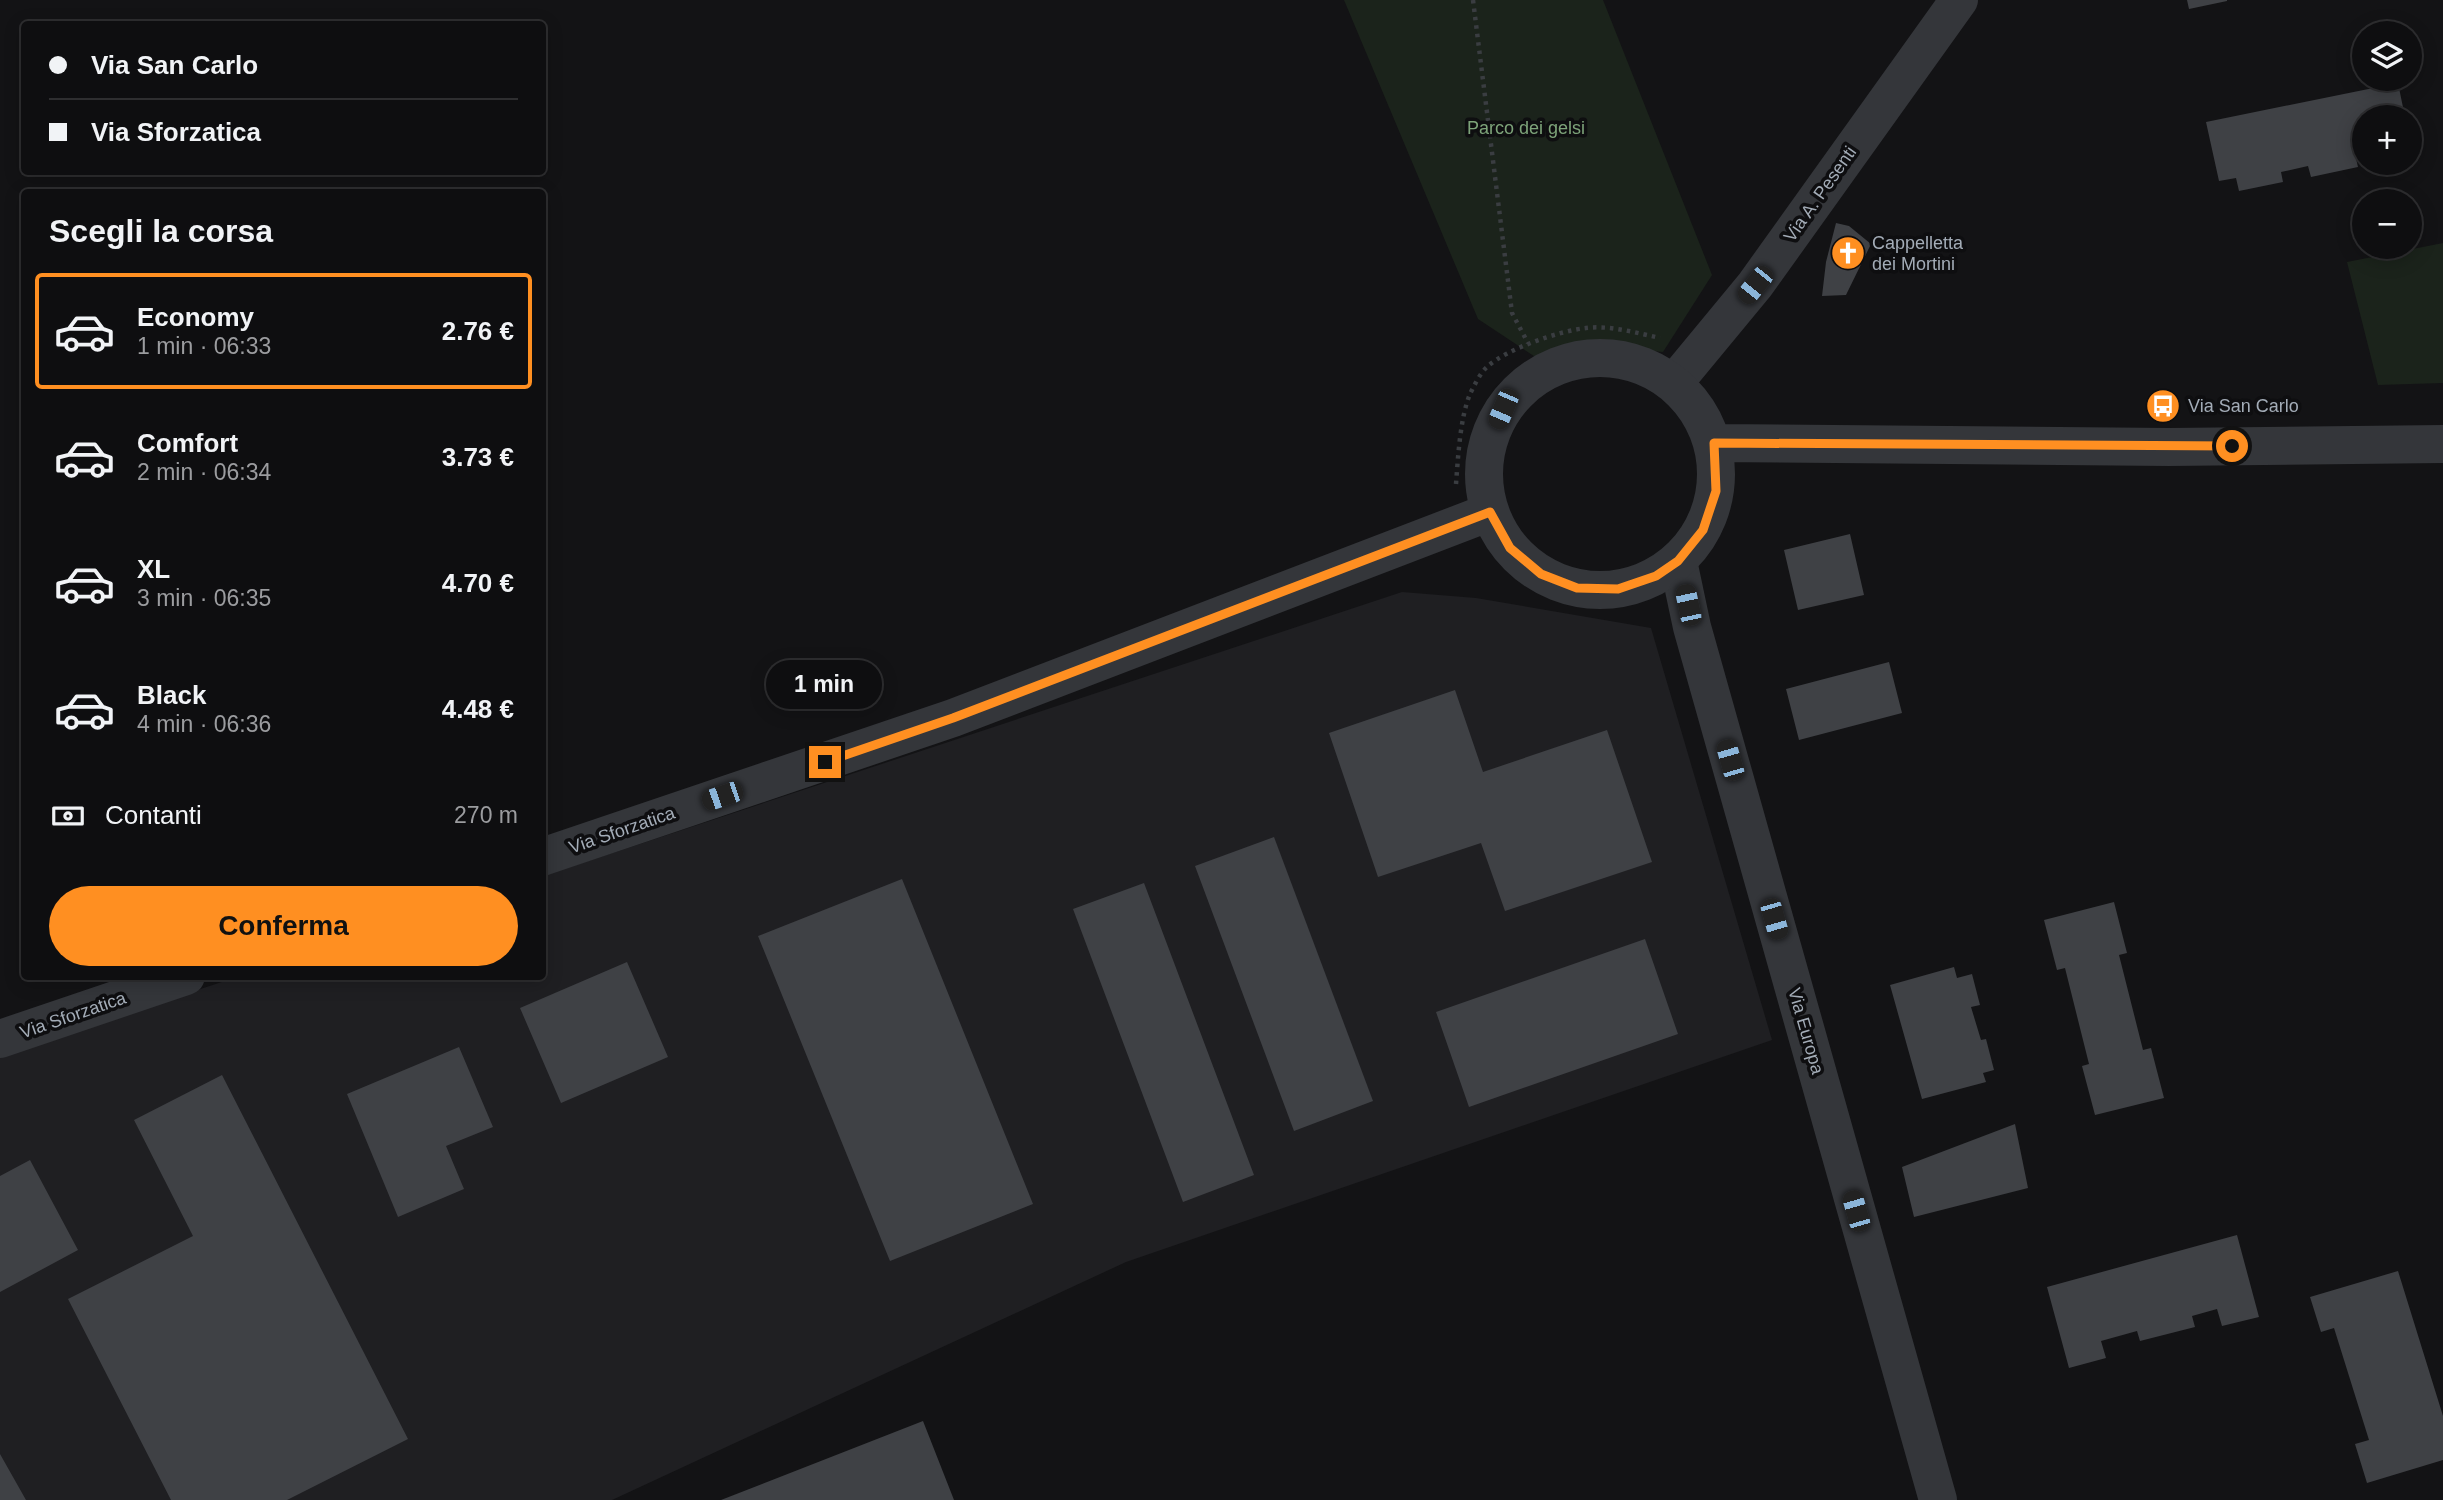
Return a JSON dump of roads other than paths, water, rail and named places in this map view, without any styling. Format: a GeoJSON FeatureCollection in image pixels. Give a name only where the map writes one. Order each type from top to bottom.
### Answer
{"type":"FeatureCollection","features":[{"type":"Feature","properties":{"kind":"street","name":"Via A. Pesenti"},"geometry":{"type":"LineString","coordinates":[[1674,383],[1755,285],[1959,0]]}},
{"type":"Feature","properties":{"kind":"street"},"geometry":{"type":"LineString","coordinates":[[1593,357],[1616,358],[1656,370],[1674,383],[1701,414],[1714,443],[1716,491],[1703,530],[1678,561],[1656,576],[1618,589],[1577,588],[1541,574],[1510,548],[1490,512],[1485,487],[1487,446],[1503,409],[1519,389],[1553,367],[1593,357]]}},
{"type":"Feature","properties":{"kind":"street"},"geometry":{"type":"LineString","coordinates":[[1714,443],[2156,447],[2443,444]]}},
{"type":"Feature","properties":{"kind":"street","name":"Via Sforzatica"},"geometry":{"type":"LineString","coordinates":[[546,856],[953,718],[1490,512]]}},
{"type":"Feature","properties":{"kind":"street","name":"Via Europa"},"geometry":{"type":"LineString","coordinates":[[1678,561],[1696,640],[1938,1500]]}},
{"type":"Feature","properties":{"kind":"street","name":"Via Sforzatica"},"geometry":{"type":"LineString","coordinates":[[0,1039],[174,980]]}},
{"type":"Feature","properties":{"kind":"place","name":"Cappelletta dei Mortini"},"geometry":{"type":"Point","coordinates":[1848,253]}},
{"type":"Feature","properties":{"kind":"place","name":"Via San Carlo"},"geometry":{"type":"Point","coordinates":[2163,406]}},
{"type":"Feature","properties":{"kind":"park label","name":"Parco dei gelsi"},"geometry":{"type":"Point","coordinates":[1526,128]}}]}
